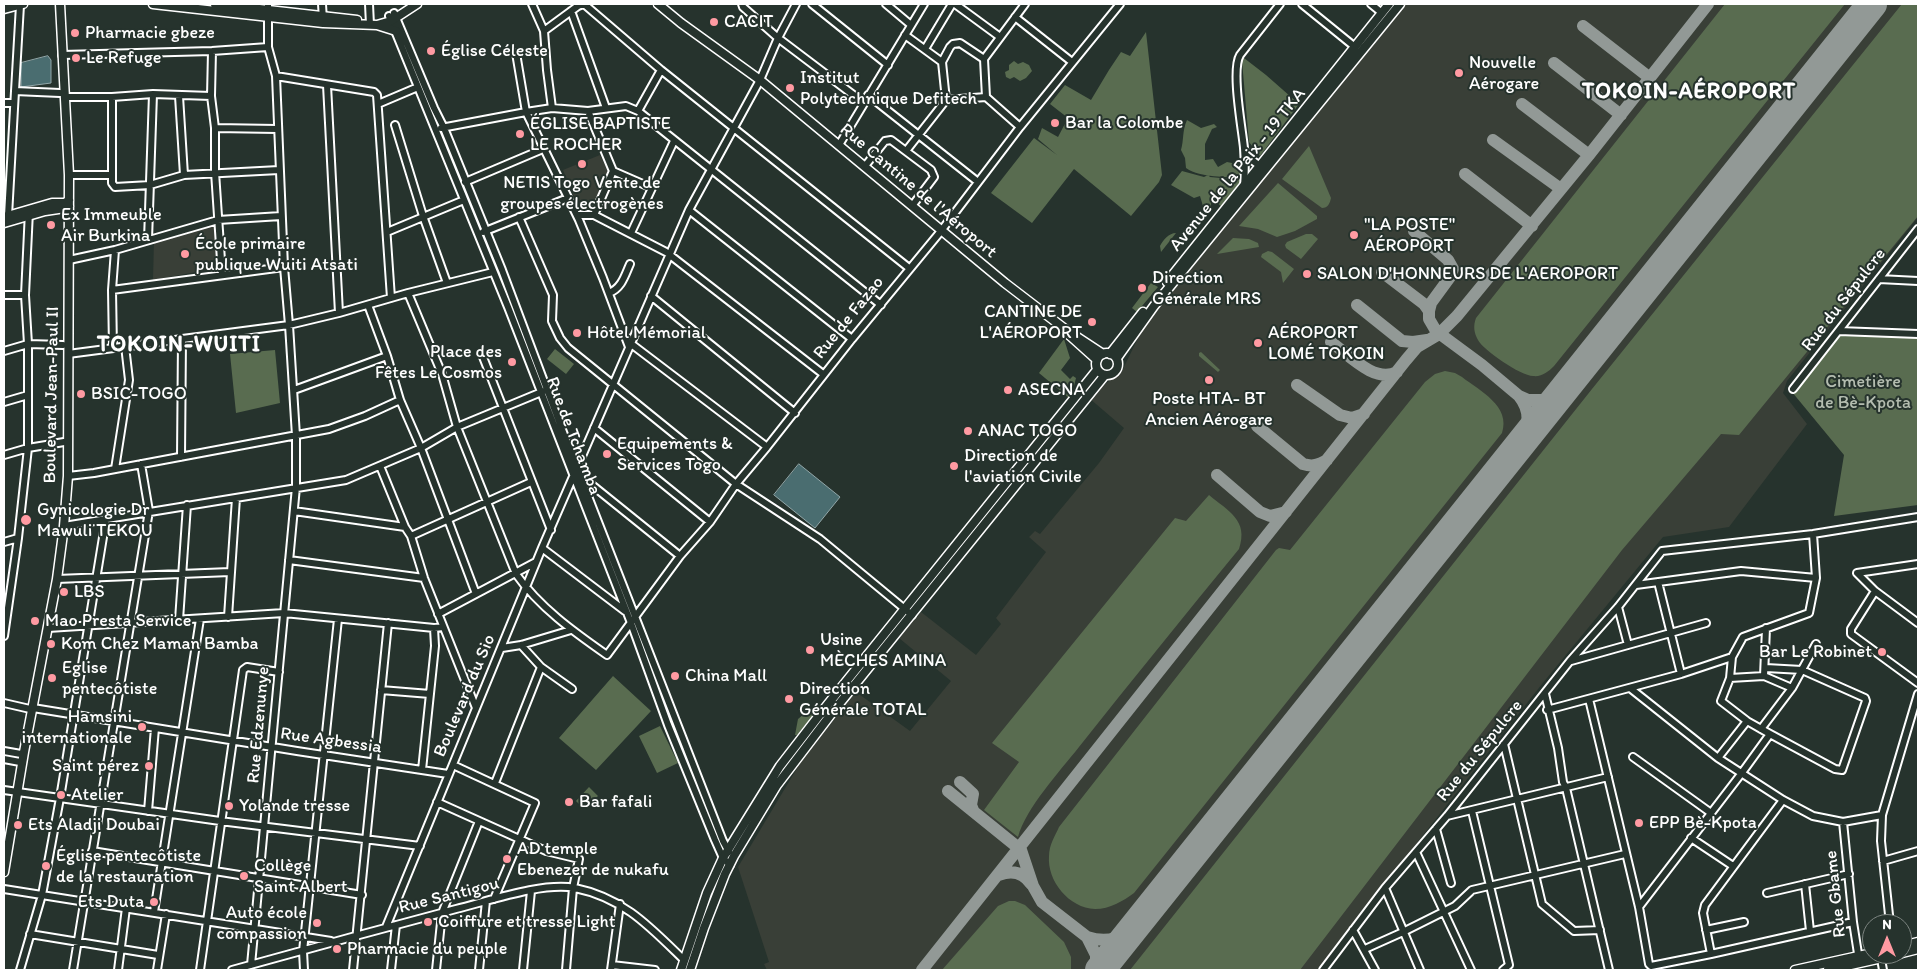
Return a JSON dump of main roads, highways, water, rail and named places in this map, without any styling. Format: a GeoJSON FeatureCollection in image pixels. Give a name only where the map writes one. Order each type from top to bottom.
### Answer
{"type":"FeatureCollection","features":[{"type":"Feature","properties":{"kind":"main road"},"geometry":{"type":"LineString","coordinates":[[4,9],[21,4]]}},
{"type":"Feature","properties":{"kind":"main road","name":"Boulevard Jean-Paul II"},"geometry":{"type":"LineString","coordinates":[[4,872],[61,511],[64,442],[63,345],[66,205],[69,175],[56,4]]}},
{"type":"Feature","properties":{"kind":"main road","name":"Boulevard Jean-Paul II"},"geometry":{"type":"LineString","coordinates":[[31,708],[56,579],[64,526],[68,476],[69,260],[60,4]]}},
{"type":"Feature","properties":{"kind":"main road"},"geometry":{"type":"LineString","coordinates":[[153,4],[267,10]]}},
{"type":"Feature","properties":{"kind":"main road"},"geometry":{"type":"LineString","coordinates":[[214,4],[267,10],[323,20],[372,24],[396,32]]}},
{"type":"Feature","properties":{"kind":"main road"},"geometry":{"type":"LineString","coordinates":[[393,17],[408,4]]}},
{"type":"Feature","properties":{"kind":"main road"},"geometry":{"type":"LineString","coordinates":[[372,24],[393,17],[417,4]]}},
{"type":"Feature","properties":{"kind":"main road","name":"Rue Cantine de l'Aéroport"},"geometry":{"type":"LineString","coordinates":[[658,4],[760,80],[941,231],[1065,329],[1107,356]]}},
{"type":"Feature","properties":{"kind":"main road","name":"Avenue de la Paix - 19 TKA"},"geometry":{"type":"LineString","coordinates":[[1107,356],[1389,4]]}},
{"type":"Feature","properties":{"kind":"main road","name":"Avenue de la Paix - 19 TKA"},"geometry":{"type":"LineString","coordinates":[[1107,356],[1154,306],[1400,4]]}},
{"type":"Feature","properties":{"kind":"main road"},"geometry":{"type":"LineString","coordinates":[[5,219],[52,206],[66,205]]}},
{"type":"Feature","properties":{"kind":"main road"},"geometry":{"type":"LineString","coordinates":[[681,970],[708,893],[780,766],[904,609],[1098,370],[1107,356],[1119,364],[1116,372],[1113,374],[1105,375],[1098,370]]}},
{"type":"Feature","properties":{"kind":"main road"},"geometry":{"type":"LineString","coordinates":[[690,970],[707,920],[730,865],[728,855],[787,771],[835,709],[1105,375]]}},
{"type":"Feature","properties":{"kind":"main road","name":"Boulevard Jean-Paul II"},"geometry":{"type":"LineString","coordinates":[[4,856],[17,792]]}},
{"type":"Feature","properties":{"kind":"main road"},"geometry":{"type":"LineString","coordinates":[[1828,970],[1839,969],[1862,958]]}},
{"type":"Feature","properties":{"kind":"main road"},"geometry":{"type":"LineString","coordinates":[[1795,970],[1862,960]]}},
{"type":"Feature","properties":{"kind":"water"},"geometry":{"type":"Polygon","coordinates":[[[48,56],[51,60],[51,83],[21,87],[21,63],[48,56]]]}},
{"type":"Feature","properties":{"kind":"water"},"geometry":{"type":"Polygon","coordinates":[[[799,464],[840,497],[815,528],[774,495],[799,464]]]}},
{"type":"Feature","properties":{"kind":"place","name":"CACIT"},"geometry":{"type":"Point","coordinates":[714,22]}},
{"type":"Feature","properties":{"kind":"place","name":"Pharmacie gbeze"},"geometry":{"type":"Point","coordinates":[75,33]}},
{"type":"Feature","properties":{"kind":"place","name":"Église Céleste"},"geometry":{"type":"Point","coordinates":[431,51]}},
{"type":"Feature","properties":{"kind":"place","name":"Le Refuge"},"geometry":{"type":"Point","coordinates":[76,58]}},
{"type":"Feature","properties":{"kind":"place","name":"Nouvelle Aérogare"},"geometry":{"type":"Point","coordinates":[1459,73]}},
{"type":"Feature","properties":{"kind":"place","name":"Institut Polytechnique Defitech"},"geometry":{"type":"Point","coordinates":[790,88]}},
{"type":"Feature","properties":{"kind":"place","name":"Bar la Colombe"},"geometry":{"type":"Point","coordinates":[1055,123]}},
{"type":"Feature","properties":{"kind":"place","name":"ÉGLISE BAPTISTE LE ROCHER"},"geometry":{"type":"Point","coordinates":[520,134]}},
{"type":"Feature","properties":{"kind":"place","name":"NETIS Togo Vente de groupes électrogènes"},"geometry":{"type":"Point","coordinates":[582,164]}},
{"type":"Feature","properties":{"kind":"place","name":"Ex Immeuble Air Burkina"},"geometry":{"type":"Point","coordinates":[51,225]}},
{"type":"Feature","properties":{"kind":"place","name":"\"LA POSTE\" AÉROPORT"},"geometry":{"type":"Point","coordinates":[1354,235]}},
{"type":"Feature","properties":{"kind":"place","name":"École primaire publique Wuiti Atsati"},"geometry":{"type":"Point","coordinates":[185,254]}},
{"type":"Feature","properties":{"kind":"place","name":"SALON D'HONNEURS DE L'AEROPORT"},"geometry":{"type":"Point","coordinates":[1307,274]}},
{"type":"Feature","properties":{"kind":"place","name":"Direction Générale MRS"},"geometry":{"type":"Point","coordinates":[1142,288]}},
{"type":"Feature","properties":{"kind":"place","name":"CANTINE DE L'AÉROPORT"},"geometry":{"type":"Point","coordinates":[1092,322]}},
{"type":"Feature","properties":{"kind":"place","name":"Hôtel Mémorial"},"geometry":{"type":"Point","coordinates":[577,333]}},
{"type":"Feature","properties":{"kind":"place","name":"AÉROPORT LOMÉ TOKOIN"},"geometry":{"type":"Point","coordinates":[1258,343]}},
{"type":"Feature","properties":{"kind":"place","name":"Place des Fêtes Le Cosmos"},"geometry":{"type":"Point","coordinates":[512,362]}},
{"type":"Feature","properties":{"kind":"place","name":"Poste HTA- BT Ancien Aérogare"},"geometry":{"type":"Point","coordinates":[1209,380]}},
{"type":"Feature","properties":{"kind":"place","name":"ASECNA"},"geometry":{"type":"Point","coordinates":[1008,390]}},
{"type":"Feature","properties":{"kind":"place","name":"BSIC-TOGO"},"geometry":{"type":"Point","coordinates":[81,394]}},
{"type":"Feature","properties":{"kind":"place","name":"ANAC TOGO"},"geometry":{"type":"Point","coordinates":[968,431]}},
{"type":"Feature","properties":{"kind":"place","name":"Equipements & Services Togo"},"geometry":{"type":"Point","coordinates":[607,454]}},
{"type":"Feature","properties":{"kind":"place","name":"Direction de l'aviation Civile"},"geometry":{"type":"Point","coordinates":[954,466]}},
{"type":"Feature","properties":{"kind":"place","name":"Gynicologie Dr Mawuli TEKOU"},"geometry":{"type":"Point","coordinates":[26,520]}},
{"type":"Feature","properties":{"kind":"place","name":"LBS"},"geometry":{"type":"Point","coordinates":[64,592]}},
{"type":"Feature","properties":{"kind":"place","name":"Mao Presta Service"},"geometry":{"type":"Point","coordinates":[35,621]}},
{"type":"Feature","properties":{"kind":"place","name":"Kom Chez Maman Bamba"},"geometry":{"type":"Point","coordinates":[51,644]}},
{"type":"Feature","properties":{"kind":"place","name":"Usine MÈCHES AMINA"},"geometry":{"type":"Point","coordinates":[810,650]}},
{"type":"Feature","properties":{"kind":"place","name":"Bar Le Robinet"},"geometry":{"type":"Point","coordinates":[1882,652]}},
{"type":"Feature","properties":{"kind":"place","name":"China Mall"},"geometry":{"type":"Point","coordinates":[675,676]}},
{"type":"Feature","properties":{"kind":"place","name":"Eglise pentecôtiste"},"geometry":{"type":"Point","coordinates":[52,678]}},
{"type":"Feature","properties":{"kind":"place","name":"Direction Générale TOTAL"},"geometry":{"type":"Point","coordinates":[789,699]}},
{"type":"Feature","properties":{"kind":"place","name":"Hamsini internationale"},"geometry":{"type":"Point","coordinates":[142,727]}},
{"type":"Feature","properties":{"kind":"place","name":"Saint pérez"},"geometry":{"type":"Point","coordinates":[149,766]}},
{"type":"Feature","properties":{"kind":"place","name":"Atelier"},"geometry":{"type":"Point","coordinates":[61,795]}},
{"type":"Feature","properties":{"kind":"place","name":"Bar fafali"},"geometry":{"type":"Point","coordinates":[569,802]}},
{"type":"Feature","properties":{"kind":"place","name":"Yolande tresse"},"geometry":{"type":"Point","coordinates":[229,806]}},
{"type":"Feature","properties":{"kind":"place","name":"EPP Bè-Kpota"},"geometry":{"type":"Point","coordinates":[1639,823]}},
{"type":"Feature","properties":{"kind":"place","name":"Ets Aladji Doubai"},"geometry":{"type":"Point","coordinates":[18,825]}},
{"type":"Feature","properties":{"kind":"place","name":"AD temple Ebenezer de nukafu"},"geometry":{"type":"Point","coordinates":[507,859]}},
{"type":"Feature","properties":{"kind":"place","name":"Église pentecôtiste de la restauration"},"geometry":{"type":"Point","coordinates":[46,866]}},
{"type":"Feature","properties":{"kind":"place","name":"Collège Saint Albert"},"geometry":{"type":"Point","coordinates":[244,876]}},
{"type":"Feature","properties":{"kind":"place","name":"Ets Duta"},"geometry":{"type":"Point","coordinates":[154,902]}},
{"type":"Feature","properties":{"kind":"place","name":"Coiffure et tresse Light"},"geometry":{"type":"Point","coordinates":[428,922]}},
{"type":"Feature","properties":{"kind":"place","name":"Auto école compassion"},"geometry":{"type":"Point","coordinates":[317,923]}},
{"type":"Feature","properties":{"kind":"place","name":"Pharmacie du peuple"},"geometry":{"type":"Point","coordinates":[337,949]}},
{"type":"Feature","properties":{"kind":"district","name":"TOKOIN-AÉROPORT"},"geometry":{"type":"Point","coordinates":[1689,92]}},
{"type":"Feature","properties":{"kind":"district","name":"TOKOIN-WUITI"},"geometry":{"type":"Point","coordinates":[179,345]}},
{"type":"Feature","properties":{"kind":"park label","name":"Cimetière de Bè-Kpota"},"geometry":{"type":"Point","coordinates":[1863,392]}}]}
